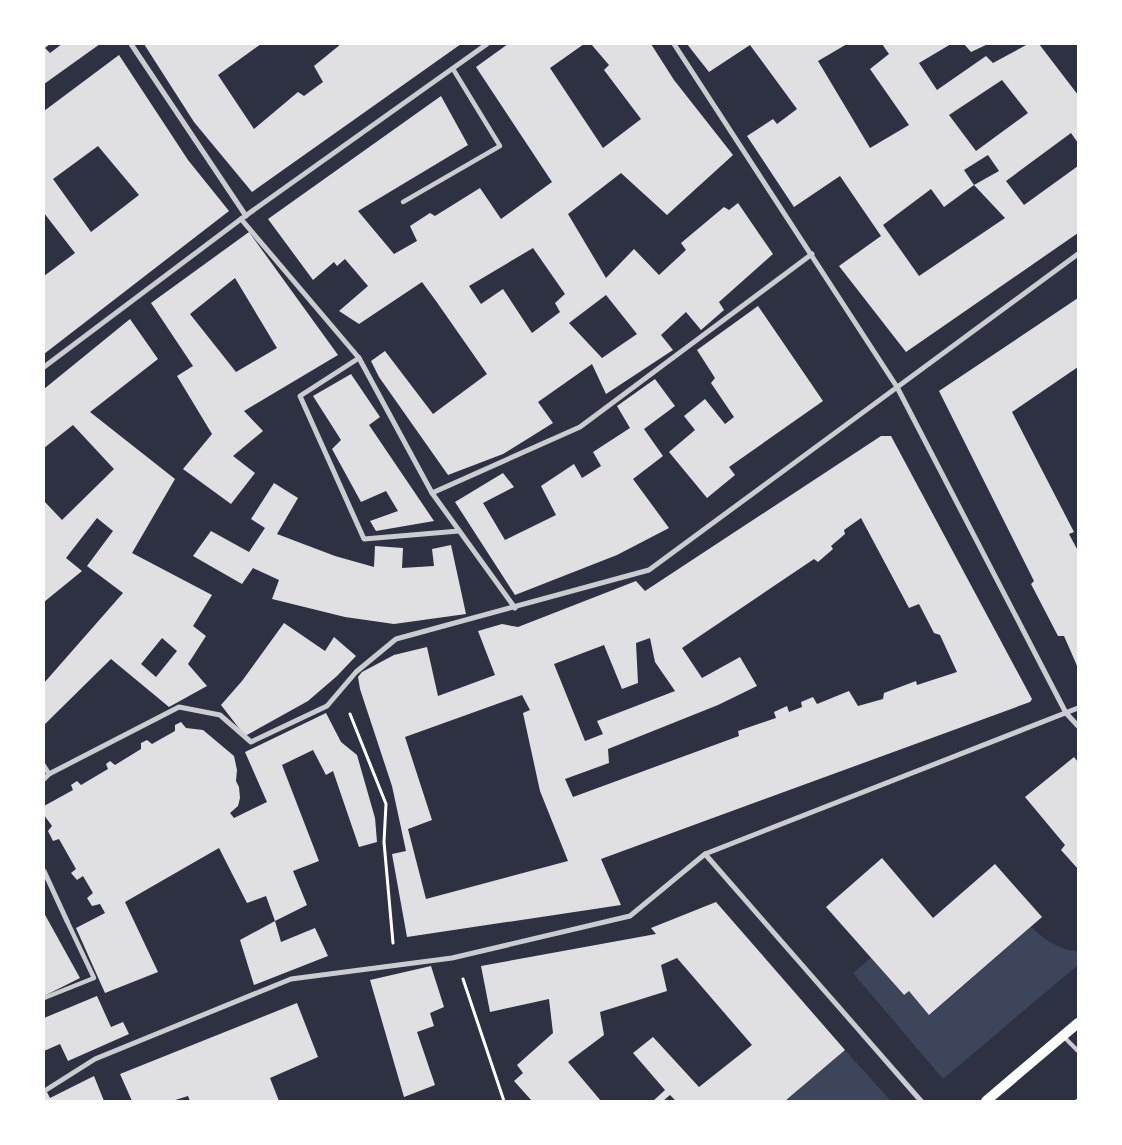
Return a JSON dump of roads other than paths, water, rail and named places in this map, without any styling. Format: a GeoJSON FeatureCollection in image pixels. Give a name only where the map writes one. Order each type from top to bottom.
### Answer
{"type":"FeatureCollection","features":[{"type":"Feature","properties":{"kind":"main road"},"geometry":{"type":"LineString","coordinates":[[986,1101],[1078,1024]]}},
{"type":"Feature","properties":{"kind":"street"},"geometry":{"type":"LineString","coordinates":[[131,44],[243,217],[359,358],[432,493],[515,608]]}},
{"type":"Feature","properties":{"kind":"street"},"geometry":{"type":"LineString","coordinates":[[44,367],[243,217],[487,44]]}},
{"type":"Feature","properties":{"kind":"street"},"geometry":{"type":"LineString","coordinates":[[674,44],[897,387],[1066,713],[1078,726]]}},
{"type":"Feature","properties":{"kind":"street"},"geometry":{"type":"LineString","coordinates":[[403,202],[500,146],[453,69]]}},
{"type":"Feature","properties":{"kind":"street"},"geometry":{"type":"LineString","coordinates":[[432,493],[580,427],[812,254]]}},
{"type":"Feature","properties":{"kind":"street"},"geometry":{"type":"LineString","coordinates":[[44,779],[49,774],[179,707],[220,715],[251,742],[327,706],[356,672],[396,639],[649,570],[1078,254]]}},
{"type":"Feature","properties":{"kind":"street"},"geometry":{"type":"LineString","coordinates":[[359,358],[300,396],[364,539],[459,531]]}},
{"type":"Feature","properties":{"kind":"street"},"geometry":{"type":"LineString","coordinates":[[46,1090],[95,1059],[291,979],[456,957],[630,916],[705,854],[1078,708]]}},
{"type":"Feature","properties":{"kind":"street"},"geometry":{"type":"LineString","coordinates":[[44,766],[49,774]]}},
{"type":"Feature","properties":{"kind":"street"},"geometry":{"type":"LineString","coordinates":[[705,854],[921,1101]]}},
{"type":"Feature","properties":{"kind":"street"},"geometry":{"type":"LineString","coordinates":[[44,871],[94,978],[44,998]]}},
{"type":"Feature","properties":{"kind":"lane"},"geometry":{"type":"LineString","coordinates":[[1064,1036],[1078,1051]]}}]}
